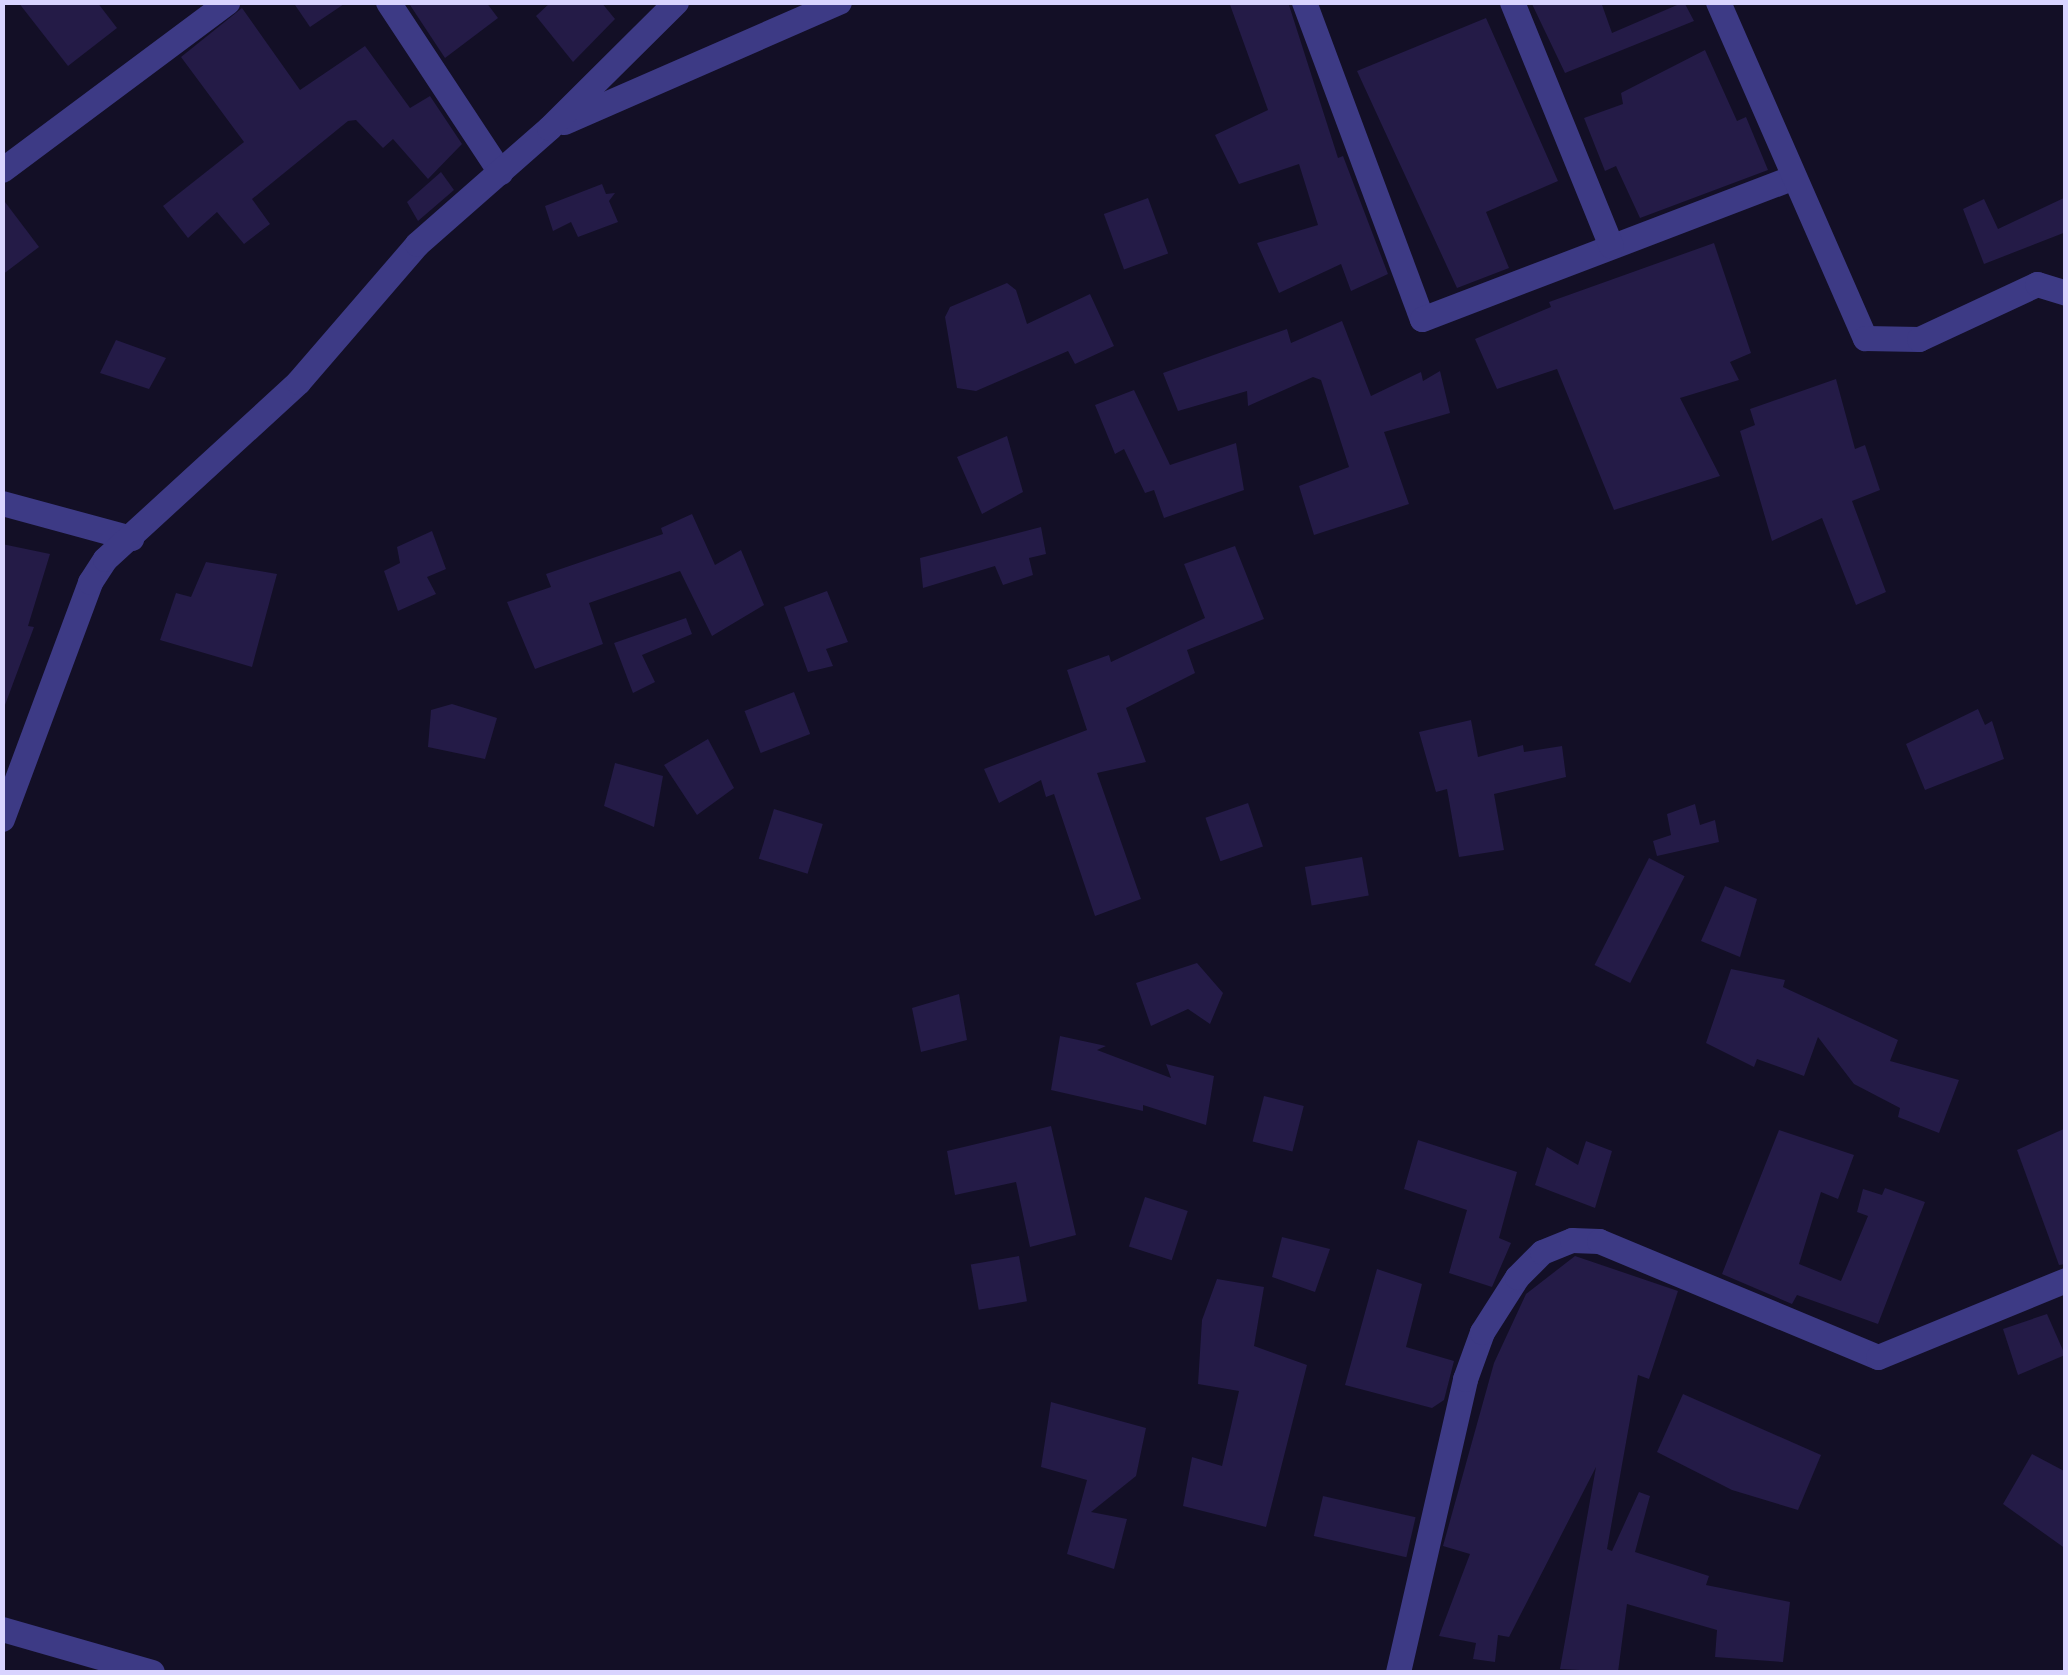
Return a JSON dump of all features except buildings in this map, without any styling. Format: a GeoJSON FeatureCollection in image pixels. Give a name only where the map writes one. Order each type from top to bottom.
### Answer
{"type":"FeatureCollection","features":[{"type":"Feature","properties":{"kind":"street"},"geometry":{"type":"LineString","coordinates":[[2,170],[226,2]]}},
{"type":"Feature","properties":{"kind":"street"},"geometry":{"type":"LineString","coordinates":[[388,2],[500,172]]}},
{"type":"Feature","properties":{"kind":"street"},"geometry":{"type":"LineString","coordinates":[[2,819],[90,582],[131,538],[298,382],[416,244],[549,128],[676,2]]}},
{"type":"Feature","properties":{"kind":"street"},"geometry":{"type":"LineString","coordinates":[[549,128],[839,2]]}},
{"type":"Feature","properties":{"kind":"street"},"geometry":{"type":"LineString","coordinates":[[1304,2],[1422,318],[1794,177]]}},
{"type":"Feature","properties":{"kind":"street"},"geometry":{"type":"LineString","coordinates":[[1512,2],[1611,246]]}},
{"type":"Feature","properties":{"kind":"street"},"geometry":{"type":"LineString","coordinates":[[1718,2],[1865,338],[1919,339],[2037,284],[2066,293]]}},
{"type":"Feature","properties":{"kind":"street"},"geometry":{"type":"LineString","coordinates":[[2,502],[131,538]]}},
{"type":"Feature","properties":{"kind":"street"},"geometry":{"type":"LineString","coordinates":[[1398,1672],[1465,1378],[1482,1332],[1516,1277],[1542,1252],[1572,1240],[1599,1240],[1878,1357],[2066,1280]]}},
{"type":"Feature","properties":{"kind":"street"},"geometry":{"type":"LineString","coordinates":[[2,1629],[152,1672]]}}]}
